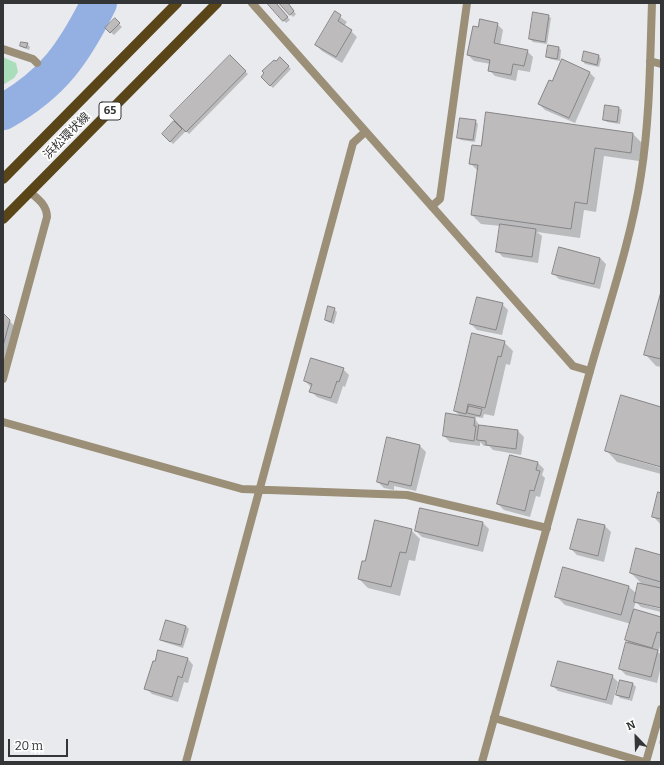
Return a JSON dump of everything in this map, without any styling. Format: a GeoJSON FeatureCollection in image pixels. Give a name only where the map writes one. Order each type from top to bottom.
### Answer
{"type":"FeatureCollection","features":[{"type":"Feature","properties":{"kind":"main road","name":"浜松環状線"},"geometry":{"type":"LineString","coordinates":[[3,179],[177,3]]}},
{"type":"Feature","properties":{"kind":"main road","name":"浜松環状線"},"geometry":{"type":"LineString","coordinates":[[3,219],[217,3]]}},
{"type":"Feature","properties":{"kind":"street"},"geometry":{"type":"LineString","coordinates":[[252,3],[573,366],[590,371]]}},
{"type":"Feature","properties":{"kind":"street"},"geometry":{"type":"LineString","coordinates":[[432,206],[440,199],[467,3]]}},
{"type":"Feature","properties":{"kind":"street"},"geometry":{"type":"LineString","coordinates":[[482,762],[636,203],[645,146],[652,3]]}},
{"type":"Feature","properties":{"kind":"street"},"geometry":{"type":"LineString","coordinates":[[3,50],[33,59],[37,63]]}},
{"type":"Feature","properties":{"kind":"street"},"geometry":{"type":"LineString","coordinates":[[650,61],[661,64]]}},
{"type":"Feature","properties":{"kind":"street"},"geometry":{"type":"LineString","coordinates":[[186,762],[258,490],[353,143],[366,132]]}},
{"type":"Feature","properties":{"kind":"street"},"geometry":{"type":"LineString","coordinates":[[3,379],[47,217],[47,210],[30,192]]}},
{"type":"Feature","properties":{"kind":"street"},"geometry":{"type":"LineString","coordinates":[[3,422],[242,489],[406,495],[547,528]]}},
{"type":"Feature","properties":{"kind":"street"},"geometry":{"type":"LineString","coordinates":[[494,718],[645,762],[661,709]]}},
{"type":"Feature","properties":{"kind":"green space"},"geometry":{"type":"Polygon","coordinates":[[[3,57],[16,63],[18,72],[14,78],[3,85],[3,57]]]}},
{"type":"Feature","properties":{"kind":"building"},"geometry":{"type":"Polygon","coordinates":[[[267,3],[276,3],[288,17],[283,21],[267,3]]]}},
{"type":"Feature","properties":{"kind":"building"},"geometry":{"type":"Polygon","coordinates":[[[279,3],[288,3],[294,11],[290,15],[279,3]]]}},
{"type":"Feature","properties":{"kind":"building"},"geometry":{"type":"Polygon","coordinates":[[[335,11],[341,15],[338,21],[352,30],[336,57],[315,45],[335,11]]]}},
{"type":"Feature","properties":{"kind":"building"},"geometry":{"type":"Polygon","coordinates":[[[533,12],[549,15],[545,42],[529,39],[533,12]]]}},
{"type":"Feature","properties":{"kind":"building"},"geometry":{"type":"Polygon","coordinates":[[[115,18],[120,23],[110,33],[105,28],[115,18]]]}},
{"type":"Feature","properties":{"kind":"building"},"geometry":{"type":"Polygon","coordinates":[[[480,19],[498,23],[494,43],[528,50],[524,66],[513,64],[511,75],[488,71],[490,60],[467,55],[473,26],[478,27],[480,19]]]}},
{"type":"Feature","properties":{"kind":"building"},"geometry":{"type":"Polygon","coordinates":[[[21,42],[28,43],[26,48],[20,46],[21,42]]]}},
{"type":"Feature","properties":{"kind":"building"},"geometry":{"type":"Polygon","coordinates":[[[548,45],[559,47],[557,59],[546,57],[548,45]]]}},
{"type":"Feature","properties":{"kind":"building"},"geometry":{"type":"Polygon","coordinates":[[[584,51],[599,55],[597,65],[582,61],[584,51]]]}},
{"type":"Feature","properties":{"kind":"building"},"geometry":{"type":"Polygon","coordinates":[[[230,55],[246,71],[186,132],[170,116],[230,55]]]}},
{"type":"Feature","properties":{"kind":"building"},"geometry":{"type":"Polygon","coordinates":[[[280,57],[289,66],[270,86],[261,77],[264,73],[262,71],[274,60],[276,61],[280,57]]]}},
{"type":"Feature","properties":{"kind":"building"},"geometry":{"type":"Polygon","coordinates":[[[562,59],[590,72],[569,118],[538,104],[549,80],[552,81],[562,59]]]}},
{"type":"Feature","properties":{"kind":"building"},"geometry":{"type":"Polygon","coordinates":[[[605,105],[619,107],[617,122],[603,120],[605,105]]]}},
{"type":"Feature","properties":{"kind":"building"},"geometry":{"type":"Polygon","coordinates":[[[486,112],[633,133],[631,153],[595,148],[587,204],[575,202],[571,229],[471,215],[478,165],[469,164],[472,145],[481,146],[486,112]]]}},
{"type":"Feature","properties":{"kind":"building"},"geometry":{"type":"Polygon","coordinates":[[[460,118],[476,120],[473,140],[457,138],[460,118]]]}},
{"type":"Feature","properties":{"kind":"building"},"geometry":{"type":"Polygon","coordinates":[[[174,121],[182,129],[170,142],[162,134],[174,121]]]}},
{"type":"Feature","properties":{"kind":"building"},"geometry":{"type":"Polygon","coordinates":[[[500,224],[536,229],[532,257],[496,252],[500,224]]]}},
{"type":"Feature","properties":{"kind":"building"},"geometry":{"type":"Polygon","coordinates":[[[559,247],[600,258],[594,284],[552,274],[559,247]]]}},
{"type":"Feature","properties":{"kind":"building"},"geometry":{"type":"Polygon","coordinates":[[[661,292],[661,359],[644,355],[661,292]]]}},
{"type":"Feature","properties":{"kind":"building"},"geometry":{"type":"Polygon","coordinates":[[[477,297],[503,303],[496,330],[470,324],[477,297]]]}},
{"type":"Feature","properties":{"kind":"building"},"geometry":{"type":"Polygon","coordinates":[[[328,306],[335,308],[331,322],[325,320],[328,306]]]}},
{"type":"Feature","properties":{"kind":"building"},"geometry":{"type":"Polygon","coordinates":[[[3,313],[10,320],[3,346],[3,313]]]}},
{"type":"Feature","properties":{"kind":"building"},"geometry":{"type":"Polygon","coordinates":[[[472,333],[505,341],[501,357],[498,356],[485,408],[468,404],[466,414],[454,411],[472,333]]]}},
{"type":"Feature","properties":{"kind":"building"},"geometry":{"type":"Polygon","coordinates":[[[311,358],[344,368],[339,382],[337,381],[331,398],[309,392],[312,384],[304,381],[311,358]]]}},
{"type":"Feature","properties":{"kind":"building"},"geometry":{"type":"Polygon","coordinates":[[[621,395],[661,407],[661,467],[605,451],[621,395]]]}},
{"type":"Feature","properties":{"kind":"building"},"geometry":{"type":"Polygon","coordinates":[[[469,406],[482,409],[480,416],[467,413],[469,406]]]}},
{"type":"Feature","properties":{"kind":"building"},"geometry":{"type":"Polygon","coordinates":[[[446,413],[475,418],[474,426],[476,426],[474,441],[443,436],[446,413]]]}},
{"type":"Feature","properties":{"kind":"building"},"geometry":{"type":"Polygon","coordinates":[[[479,425],[518,430],[516,449],[486,445],[486,441],[477,440],[479,425]]]}},
{"type":"Feature","properties":{"kind":"building"},"geometry":{"type":"Polygon","coordinates":[[[387,437],[420,445],[411,486],[389,481],[388,485],[377,482],[387,437]]]}},
{"type":"Feature","properties":{"kind":"building"},"geometry":{"type":"Polygon","coordinates":[[[510,455],[538,462],[536,470],[540,471],[534,491],[530,490],[525,511],[497,504],[510,455]]]}},
{"type":"Feature","properties":{"kind":"building"},"geometry":{"type":"Polygon","coordinates":[[[658,492],[661,493],[661,519],[652,517],[658,492]]]}},
{"type":"Feature","properties":{"kind":"building"},"geometry":{"type":"Polygon","coordinates":[[[420,508],[483,522],[478,546],[415,531],[420,508]]]}},
{"type":"Feature","properties":{"kind":"building"},"geometry":{"type":"Polygon","coordinates":[[[578,519],[605,525],[598,556],[570,549],[578,519]]]}},
{"type":"Feature","properties":{"kind":"building"},"geometry":{"type":"Polygon","coordinates":[[[375,520],[412,529],[406,553],[400,552],[391,587],[358,579],[362,561],[365,561],[375,520]]]}},
{"type":"Feature","properties":{"kind":"building"},"geometry":{"type":"Polygon","coordinates":[[[636,548],[661,555],[661,582],[630,573],[636,548]]]}},
{"type":"Feature","properties":{"kind":"building"},"geometry":{"type":"Polygon","coordinates":[[[563,567],[629,586],[621,615],[555,597],[563,567]]]}},
{"type":"Feature","properties":{"kind":"building"},"geometry":{"type":"Polygon","coordinates":[[[638,583],[661,588],[661,608],[634,602],[638,583]]]}},
{"type":"Feature","properties":{"kind":"building"},"geometry":{"type":"Polygon","coordinates":[[[634,609],[661,617],[661,633],[657,632],[652,648],[625,640],[634,609]]]}},
{"type":"Feature","properties":{"kind":"building"},"geometry":{"type":"Polygon","coordinates":[[[166,620],[186,626],[181,645],[160,640],[166,620]]]}},
{"type":"Feature","properties":{"kind":"building"},"geometry":{"type":"Polygon","coordinates":[[[626,642],[658,650],[651,677],[619,669],[626,642]]]}},
{"type":"Feature","properties":{"kind":"building"},"geometry":{"type":"Polygon","coordinates":[[[158,650],[188,658],[182,678],[178,676],[172,697],[144,689],[158,650]]]}},
{"type":"Feature","properties":{"kind":"building"},"geometry":{"type":"Polygon","coordinates":[[[558,661],[613,675],[606,700],[551,686],[558,661]]]}},
{"type":"Feature","properties":{"kind":"building"},"geometry":{"type":"Polygon","coordinates":[[[620,680],[633,683],[629,698],[616,695],[620,680]]]}},
{"type":"Feature","properties":{"kind":"waterway"},"geometry":{"type":"LineString","coordinates":[[3,112],[36,90],[60,66],[71,52],[99,3]]}}]}
